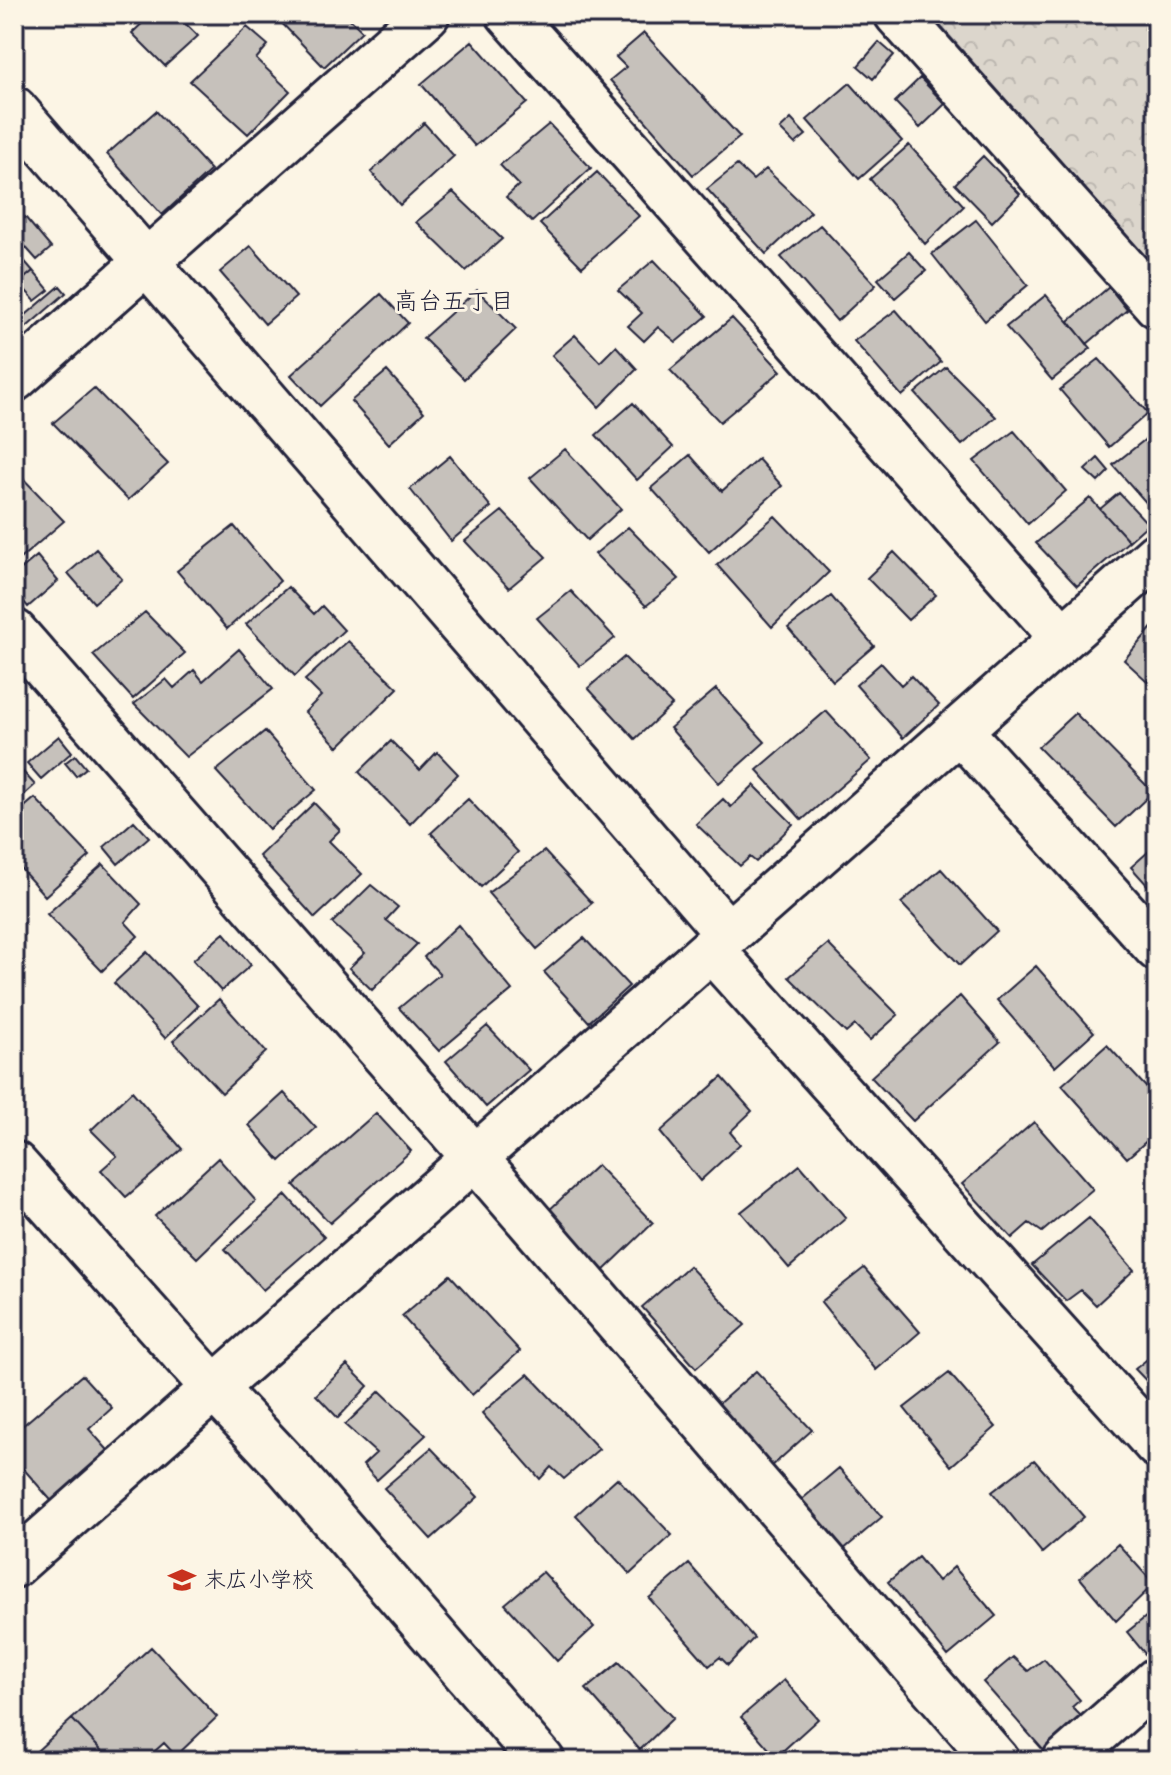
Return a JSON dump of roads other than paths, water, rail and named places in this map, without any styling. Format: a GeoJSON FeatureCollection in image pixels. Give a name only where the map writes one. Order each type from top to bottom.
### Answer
{"type":"FeatureCollection","features":[{"type":"Feature","properties":{"kind":"street"},"geometry":{"type":"LineString","coordinates":[[14,379],[427,14]]}},
{"type":"Feature","properties":{"kind":"street"},"geometry":{"type":"LineString","coordinates":[[509,14],[1063,638]]}},
{"type":"Feature","properties":{"kind":"street"},"geometry":{"type":"LineString","coordinates":[[897,14],[1157,305]]}},
{"type":"Feature","properties":{"kind":"street"},"geometry":{"type":"LineString","coordinates":[[14,109],[719,942],[1157,1445]]}},
{"type":"Feature","properties":{"kind":"street"},"geometry":{"type":"LineString","coordinates":[[14,1565],[1157,555]]}},
{"type":"Feature","properties":{"kind":"street"},"geometry":{"type":"LineString","coordinates":[[14,632],[997,1761]]}},
{"type":"Feature","properties":{"kind":"street"},"geometry":{"type":"LineString","coordinates":[[959,730],[1157,948]]}},
{"type":"Feature","properties":{"kind":"street"},"geometry":{"type":"LineString","coordinates":[[14,1164],[288,1467],[542,1761]]}},
{"type":"Feature","properties":{"kind":"street"},"geometry":{"type":"LineString","coordinates":[[1065,1761],[1157,1680]]}},
{"type":"Feature","properties":{"kind":"place","name":"末広小学校"},"geometry":{"type":"Point","coordinates":[182,1580]}},
{"type":"Feature","properties":{"kind":"district","name":"高台五丁目"},"geometry":{"type":"Point","coordinates":[454,302]}}]}
